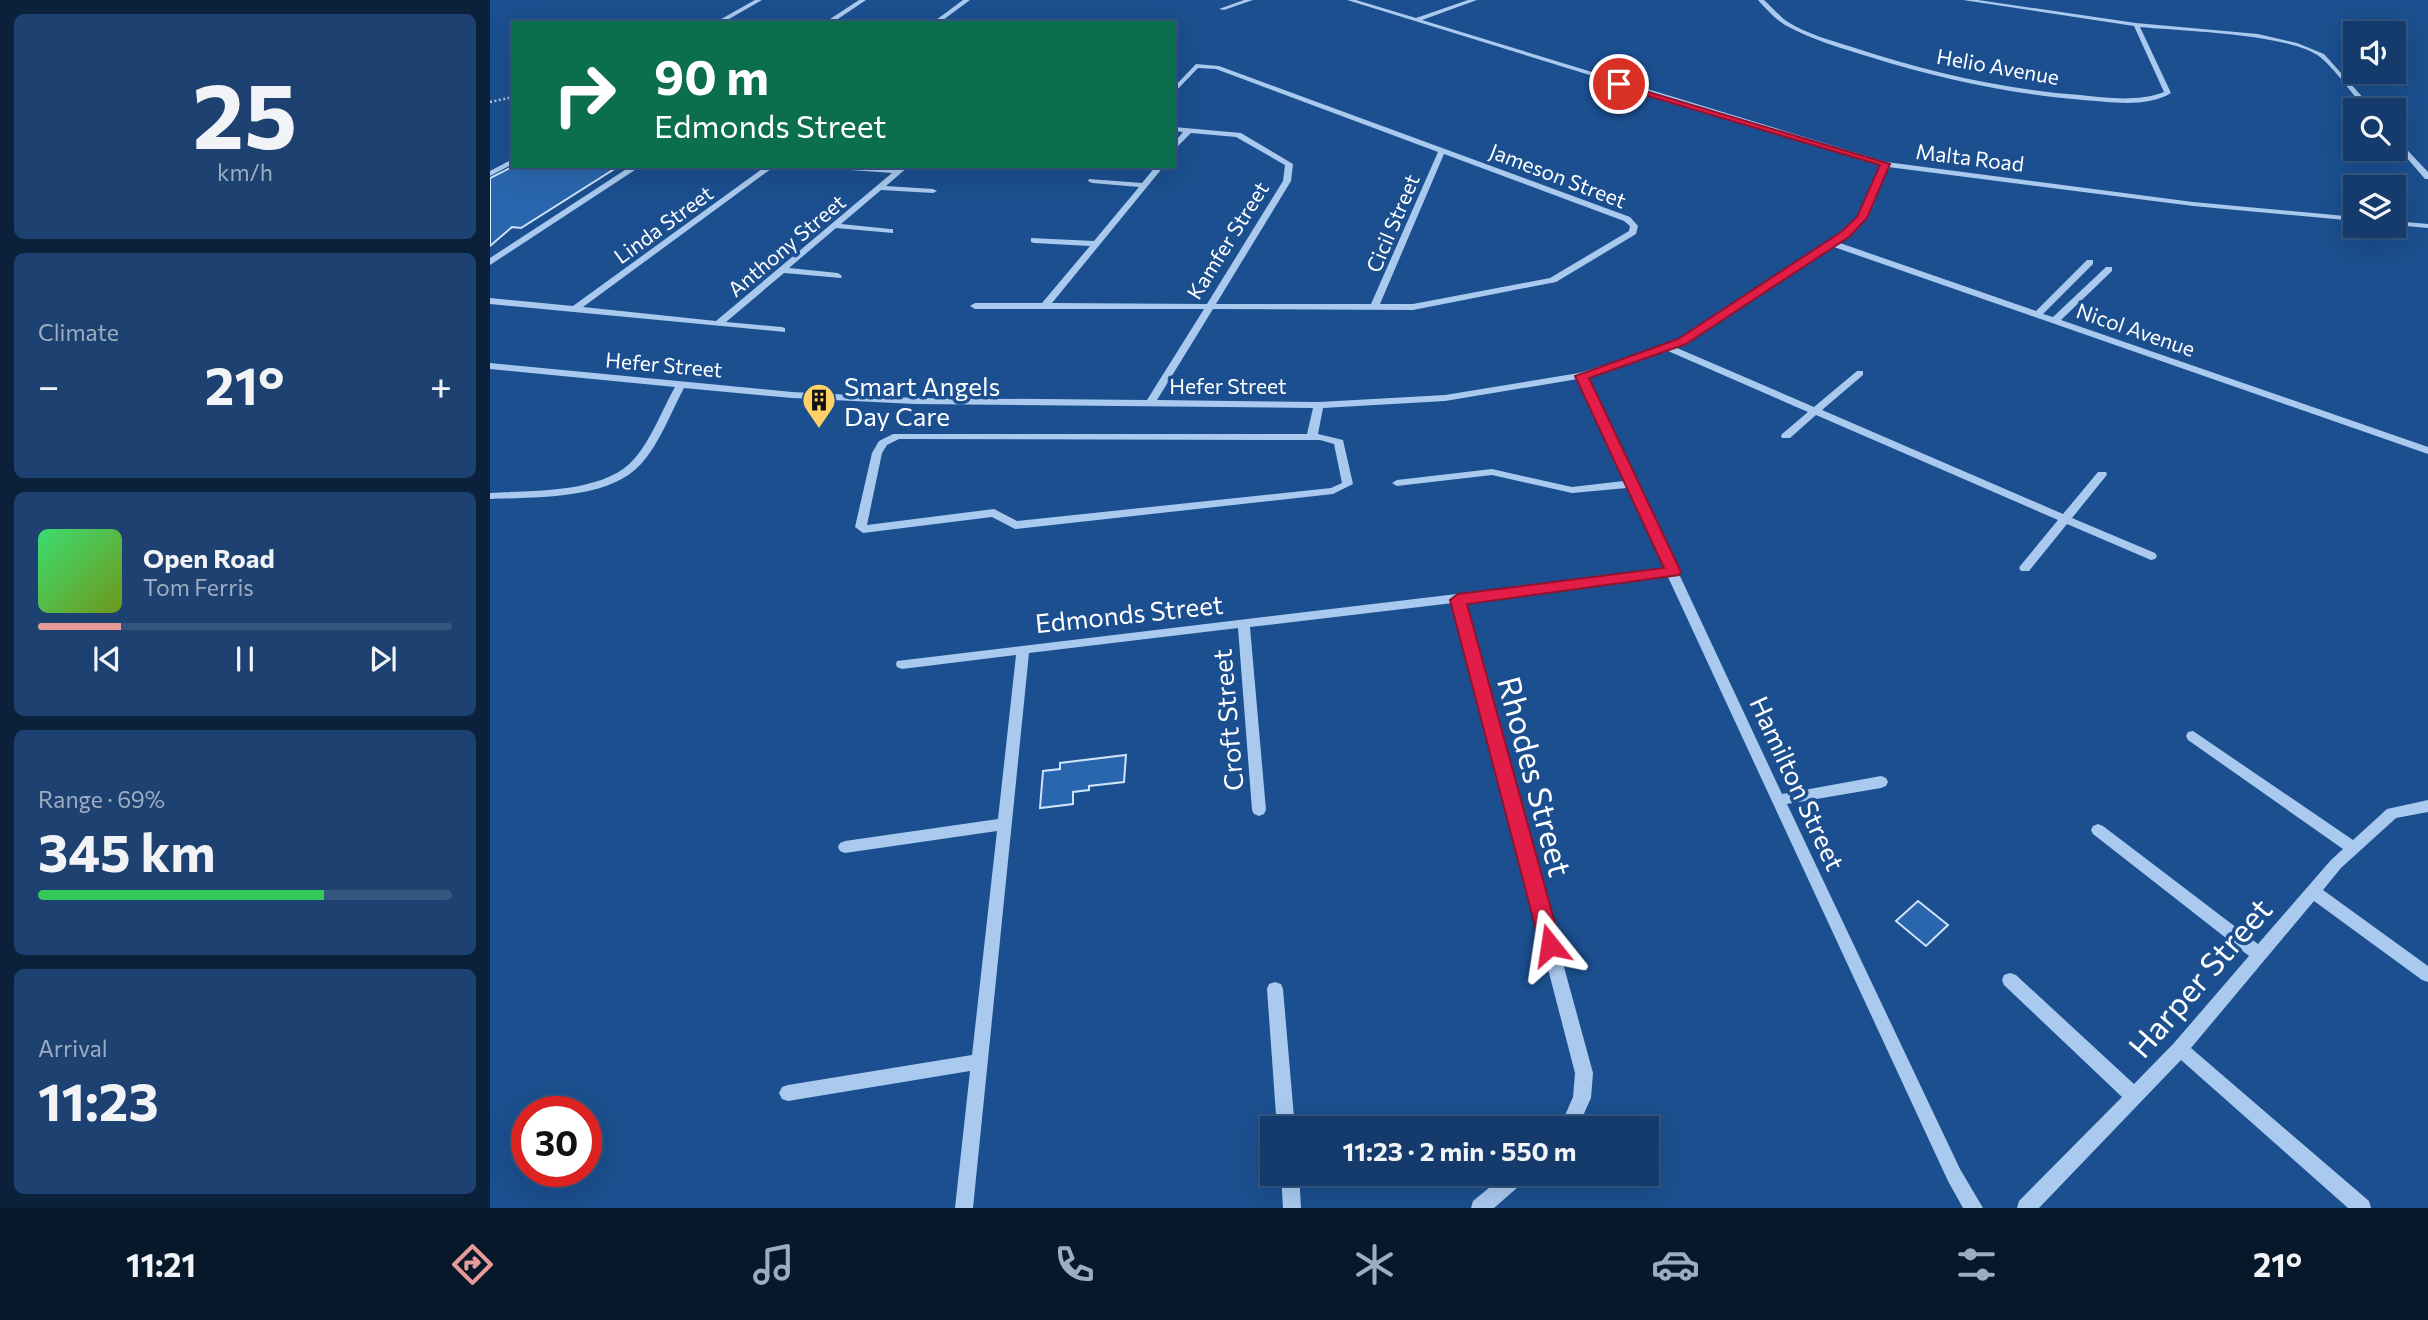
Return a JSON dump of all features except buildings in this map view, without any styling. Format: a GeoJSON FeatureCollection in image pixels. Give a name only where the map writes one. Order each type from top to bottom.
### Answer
{"type":"FeatureCollection","features":[{"type":"Feature","properties":{"kind":"street"},"geometry":{"type":"LineString","coordinates":[[721,21],[759,0]]}},
{"type":"Feature","properties":{"kind":"street"},"geometry":{"type":"LineString","coordinates":[[830,21],[863,0]]}},
{"type":"Feature","properties":{"kind":"street"},"geometry":{"type":"LineString","coordinates":[[938,21],[967,0]]}},
{"type":"Feature","properties":{"kind":"street"},"geometry":{"type":"LineString","coordinates":[[1222,9],[1250,0]]}},
{"type":"Feature","properties":{"kind":"street","name":"Malta Road"},"geometry":{"type":"LineString","coordinates":[[1350,0],[1885,164],[2193,204],[2343,218]]}},
{"type":"Feature","properties":{"kind":"street"},"geometry":{"type":"LineString","coordinates":[[1416,20],[1474,0]]}},
{"type":"Feature","properties":{"kind":"street","name":"Helio Avenue"},"geometry":{"type":"LineString","coordinates":[[1761,0],[1784,22],[1814,36],[1955,79],[2073,96],[2154,100],[2168,93],[2167,88],[2136,25]]}},
{"type":"Feature","properties":{"kind":"street"},"geometry":{"type":"LineString","coordinates":[[1966,0],[2136,25],[2258,36],[2295,44],[2322,55],[2360,98]]}},
{"type":"Feature","properties":{"kind":"street","name":"Jameson Street"},"geometry":{"type":"LineString","coordinates":[[975,306],[1413,307],[1544,283],[1562,276],[1633,232],[1633,223],[1627,219],[1214,66],[1196,66],[1176,89]]}},
{"type":"Feature","properties":{"kind":"street","name":"Kamfer Street"},"geometry":{"type":"LineString","coordinates":[[1150,404],[1207,307],[1287,181],[1290,168],[1238,135],[1176,129]]}},
{"type":"Feature","properties":{"kind":"street"},"geometry":{"type":"LineString","coordinates":[[1176,146],[1189,130]]}},
{"type":"Feature","properties":{"kind":"street","name":"Cicil Street"},"geometry":{"type":"LineString","coordinates":[[1374,308],[1442,151]]}},
{"type":"Feature","properties":{"kind":"street"},"geometry":{"type":"LineString","coordinates":[[2406,152],[2428,177]]}},
{"type":"Feature","properties":{"kind":"street"},"geometry":{"type":"LineString","coordinates":[[490,174],[511,162]]}},
{"type":"Feature","properties":{"kind":"street","name":"Hefer Street"},"geometry":{"type":"LineString","coordinates":[[490,366],[850,399],[1319,405],[1445,398],[1581,376],[1668,348],[1700,331],[1831,243],[1862,218],[1885,164]]}},
{"type":"Feature","properties":{"kind":"street"},"geometry":{"type":"LineString","coordinates":[[490,262],[634,168]]}},
{"type":"Feature","properties":{"kind":"street","name":"Linda Street"},"geometry":{"type":"LineString","coordinates":[[575,309],[768,168]]}},
{"type":"Feature","properties":{"kind":"street"},"geometry":{"type":"LineString","coordinates":[[876,168],[902,169]]}},
{"type":"Feature","properties":{"kind":"street"},"geometry":{"type":"LineString","coordinates":[[1045,306],[1158,168]]}},
{"type":"Feature","properties":{"kind":"street","name":"Anthony Street"},"geometry":{"type":"LineString","coordinates":[[720,323],[902,169]]}},
{"type":"Feature","properties":{"kind":"street"},"geometry":{"type":"LineString","coordinates":[[1092,181],[1144,185]]}},
{"type":"Feature","properties":{"kind":"street"},"geometry":{"type":"LineString","coordinates":[[880,188],[933,191]]}},
{"type":"Feature","properties":{"kind":"street"},"geometry":{"type":"LineString","coordinates":[[2406,224],[2428,226]]}},
{"type":"Feature","properties":{"kind":"street"},"geometry":{"type":"LineString","coordinates":[[837,226],[890,231]]}},
{"type":"Feature","properties":{"kind":"street"},"geometry":{"type":"LineString","coordinates":[[1034,240],[1094,244]]}},
{"type":"Feature","properties":{"kind":"street","name":"Nicol Avenue"},"geometry":{"type":"LineString","coordinates":[[1831,243],[2428,451]]}},
{"type":"Feature","properties":{"kind":"street"},"geometry":{"type":"LineString","coordinates":[[2037,315],[2090,262]]}},
{"type":"Feature","properties":{"kind":"street"},"geometry":{"type":"LineString","coordinates":[[784,270],[838,276]]}},
{"type":"Feature","properties":{"kind":"street"},"geometry":{"type":"LineString","coordinates":[[2055,321],[2109,270]]}},
{"type":"Feature","properties":{"kind":"street","name":"Anthony Street"},"geometry":{"type":"LineString","coordinates":[[490,301],[782,330]]}},
{"type":"Feature","properties":{"kind":"street"},"geometry":{"type":"LineString","coordinates":[[1668,348],[2151,556]]}},
{"type":"Feature","properties":{"kind":"street"},"geometry":{"type":"LineString","coordinates":[[1786,436],[1860,373]]}},
{"type":"Feature","properties":{"kind":"street","name":"Hamilton Street"},"geometry":{"type":"LineString","coordinates":[[1581,376],[1889,1039],[1954,1175],[1974,1208]]}},
{"type":"Feature","properties":{"kind":"street"},"geometry":{"type":"LineString","coordinates":[[490,496],[582,488],[610,481],[628,471],[639,461],[681,384]]}},
{"type":"Feature","properties":{"kind":"street"},"geometry":{"type":"LineString","coordinates":[[1312,436],[1319,405]]}},
{"type":"Feature","properties":{"kind":"street"},"geometry":{"type":"LineString","coordinates":[[897,436],[1312,436],[1339,442],[1348,477],[1344,488],[1015,525],[994,513],[872,530],[861,527],[877,453],[883,443],[897,436]]}},
{"type":"Feature","properties":{"kind":"street"},"geometry":{"type":"LineString","coordinates":[[1397,483],[1492,472],[1572,490],[1631,484]]}},
{"type":"Feature","properties":{"kind":"street"},"geometry":{"type":"LineString","coordinates":[[2025,568],[2102,474]]}},
{"type":"Feature","properties":{"kind":"street","name":"Edmonds Street"},"geometry":{"type":"LineString","coordinates":[[964,1208],[1023,650],[1458,600],[1674,572]]}},
{"type":"Feature","properties":{"kind":"street","name":"Rhodes Street"},"geometry":{"type":"LineString","coordinates":[[1458,600],[1584,1073],[1582,1098],[1573,1116]]}},
{"type":"Feature","properties":{"kind":"street","name":"Croft Street"},"geometry":{"type":"LineString","coordinates":[[1244,625],[1259,810]]}},
{"type":"Feature","properties":{"kind":"street"},"geometry":{"type":"LineString","coordinates":[[902,663],[1023,650]]}},
{"type":"Feature","properties":{"kind":"street"},"geometry":{"type":"LineString","coordinates":[[2193,736],[2352,847]]}},
{"type":"Feature","properties":{"kind":"street"},"geometry":{"type":"LineString","coordinates":[[1779,800],[1881,782]]}},
{"type":"Feature","properties":{"kind":"street","name":"Harper Street"},"geometry":{"type":"LineString","coordinates":[[2026,1208],[2180,1049],[2352,847],[2392,813],[2428,806]]}},
{"type":"Feature","properties":{"kind":"street"},"geometry":{"type":"LineString","coordinates":[[845,847],[1004,824]]}},
{"type":"Feature","properties":{"kind":"street"},"geometry":{"type":"LineString","coordinates":[[2098,830],[2259,954]]}},
{"type":"Feature","properties":{"kind":"street"},"geometry":{"type":"LineString","coordinates":[[2313,891],[2428,975]]}},
{"type":"Feature","properties":{"kind":"street"},"geometry":{"type":"LineString","coordinates":[[2010,980],[2134,1096]]}},
{"type":"Feature","properties":{"kind":"street"},"geometry":{"type":"LineString","coordinates":[[1275,989],[1285,1116]]}},
{"type":"Feature","properties":{"kind":"street"},"geometry":{"type":"LineString","coordinates":[[2180,1049],[2361,1208]]}},
{"type":"Feature","properties":{"kind":"street"},"geometry":{"type":"LineString","coordinates":[[788,1093],[978,1062]]}},
{"type":"Feature","properties":{"kind":"street"},"geometry":{"type":"LineString","coordinates":[[1291,1186],[1292,1208]]}},
{"type":"Feature","properties":{"kind":"street"},"geometry":{"type":"LineString","coordinates":[[1479,1208],[1506,1186]]}},
{"type":"Feature","properties":{"kind":"path"},"geometry":{"type":"LineString","coordinates":[[490,102],[511,97]]}},
{"type":"Feature","properties":{"kind":"place","name":"Smart Angels Day Care"},"geometry":{"type":"Point","coordinates":[819,430]}},
{"type":"Feature","properties":{"kind":"route"},"geometry":{"type":"LineString","coordinates":[[1550,945],[1458,600],[1674,572],[1581,376],[1620,365],[1682,341],[1845,234],[1862,218],[1885,164],[1619,84]]}}]}
